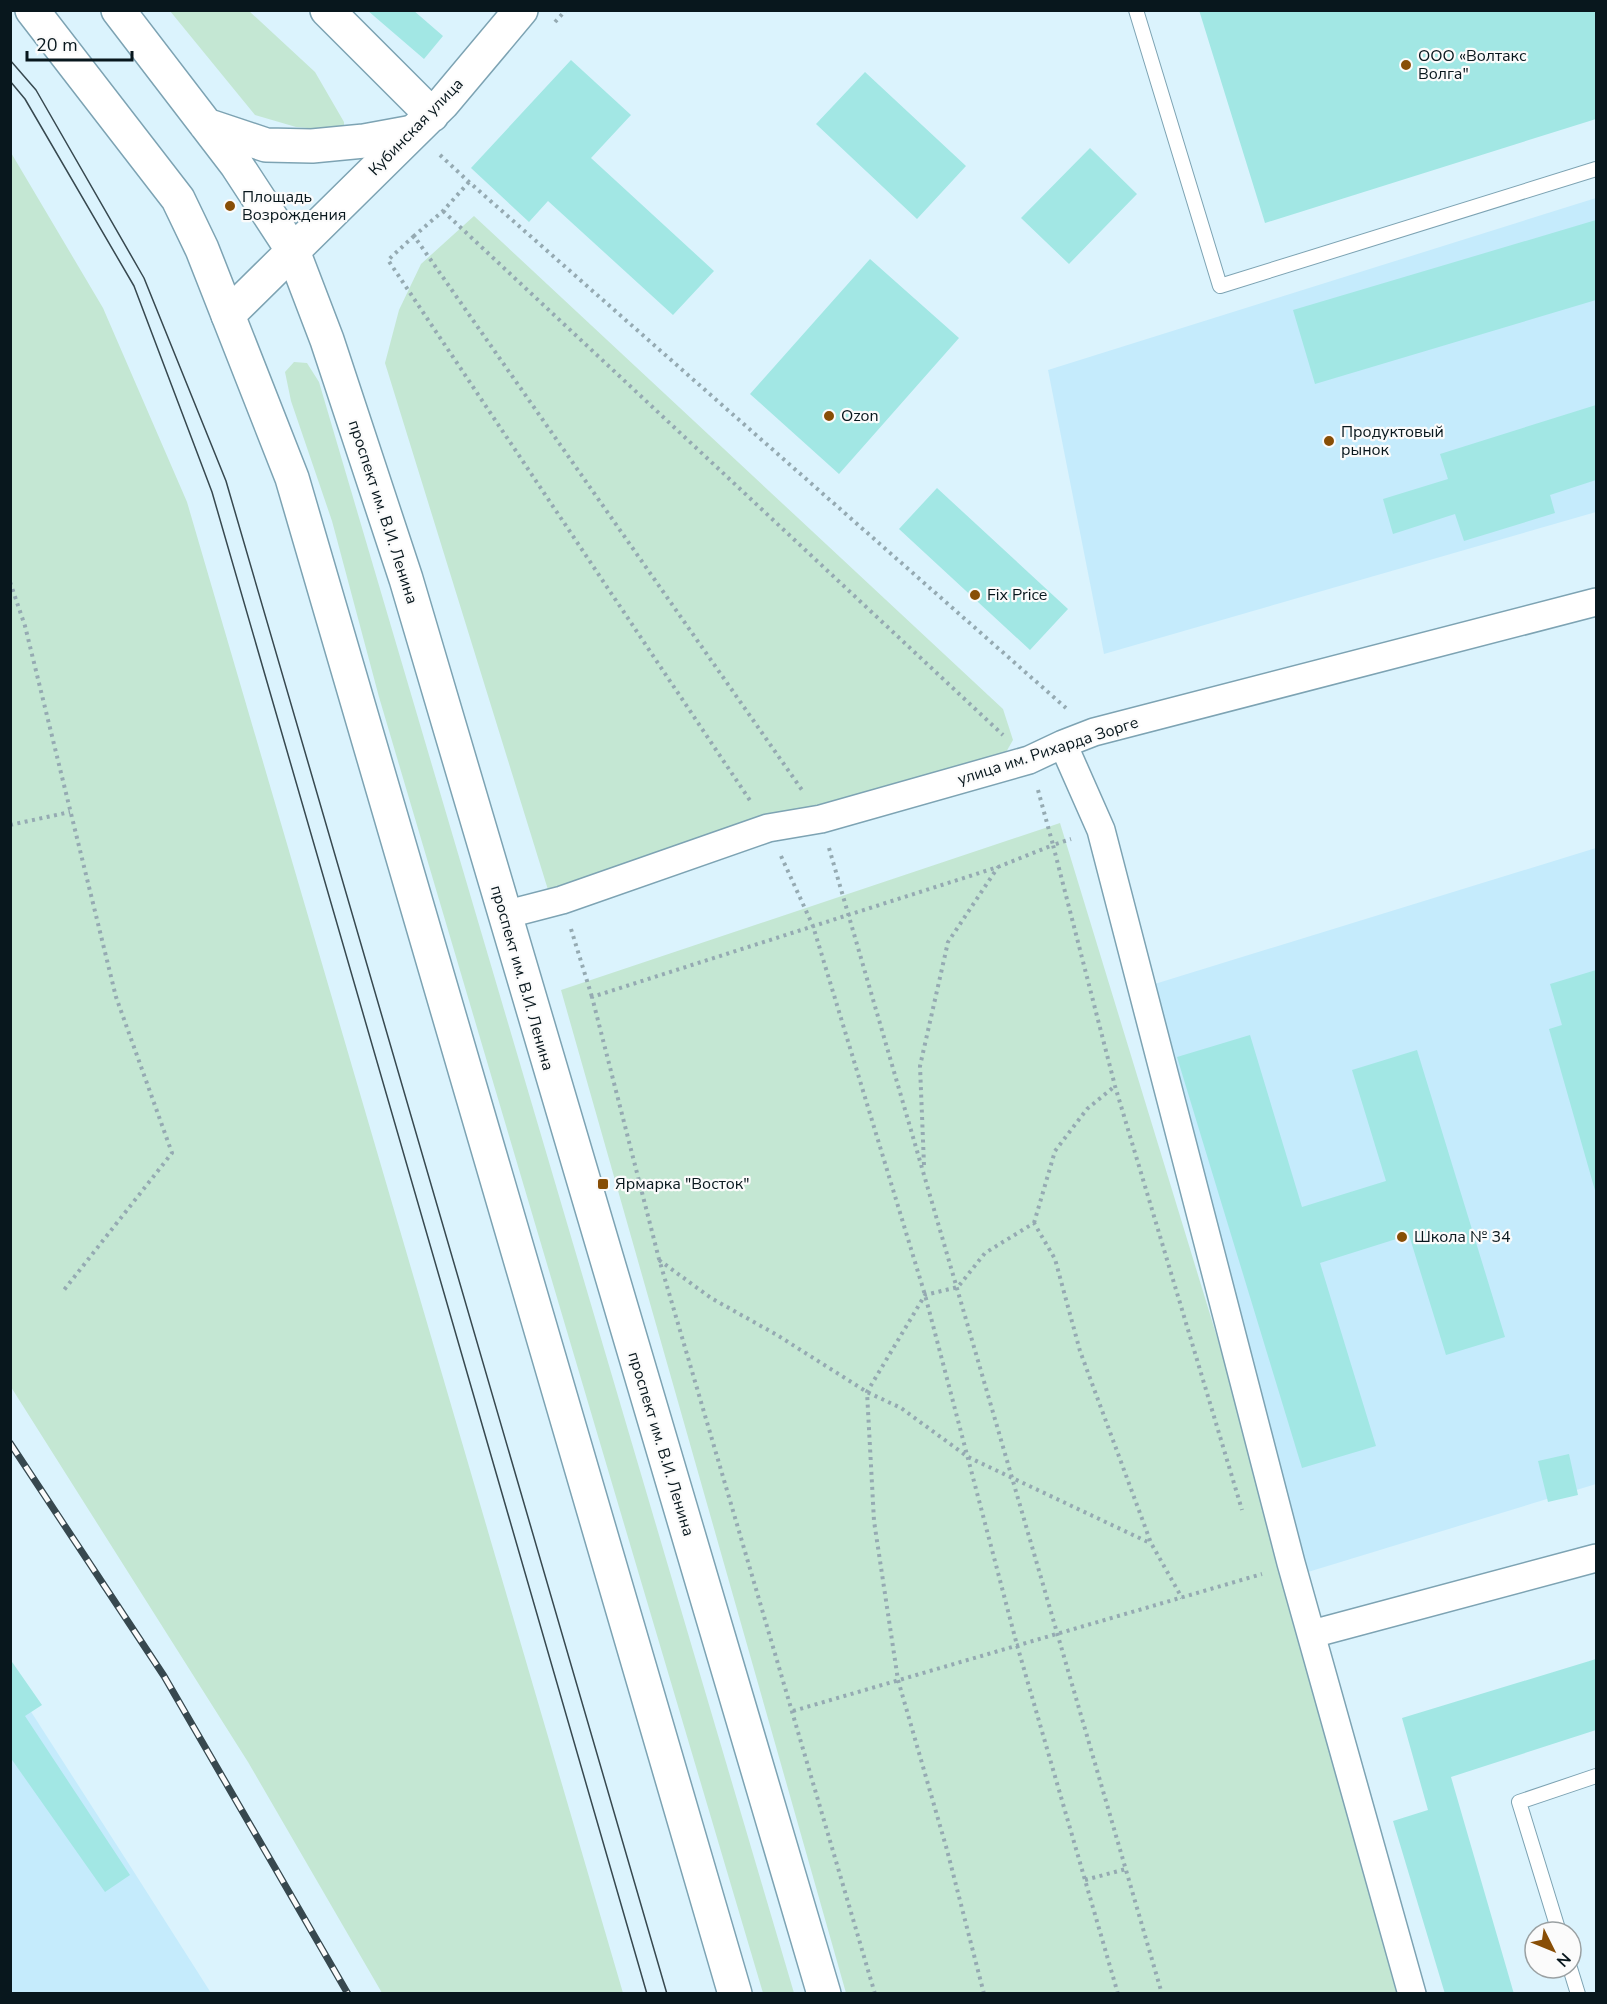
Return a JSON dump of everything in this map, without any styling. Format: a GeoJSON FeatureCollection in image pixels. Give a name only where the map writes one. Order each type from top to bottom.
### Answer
{"type":"FeatureCollection","features":[{"type":"Feature","properties":{"kind":"main road"},"geometry":{"type":"LineString","coordinates":[[32,10],[178,199],[202,249],[295,490],[735,1994]]}},
{"type":"Feature","properties":{"kind":"main road","name":"проспект им. В.И. Ленина"},"geometry":{"type":"LineString","coordinates":[[118,10],[236,164],[293,251],[327,340],[406,579],[824,1994]]}},
{"type":"Feature","properties":{"kind":"main road"},"geometry":{"type":"LineString","coordinates":[[327,10],[426,131]]}},
{"type":"Feature","properties":{"kind":"main road","name":"Кубинская улица"},"geometry":{"type":"LineString","coordinates":[[228,315],[293,251],[426,131],[521,10]]}},
{"type":"Feature","properties":{"kind":"main road"},"geometry":{"type":"LineString","coordinates":[[206,125],[266,145],[312,146],[364,141],[426,131]]}},
{"type":"Feature","properties":{"kind":"street","name":"улица им. Рихарда Зорге"},"geometry":{"type":"LineString","coordinates":[[504,915],[562,900],[768,828],[821,819],[1029,760],[1094,732],[1596,602]]}},
{"type":"Feature","properties":{"kind":"street"},"geometry":{"type":"LineString","coordinates":[[1064,744],[1101,830],[1291,1563],[1412,1994]]}},
{"type":"Feature","properties":{"kind":"street"},"geometry":{"type":"LineString","coordinates":[[1312,1634],[1596,1557]]}},
{"type":"Feature","properties":{"kind":"lane"},"geometry":{"type":"LineString","coordinates":[[1136,10],[1220,286],[1596,169]]}},
{"type":"Feature","properties":{"kind":"lane"},"geometry":{"type":"LineString","coordinates":[[1555,1920],[1519,1802],[1596,1776]]}},
{"type":"Feature","properties":{"kind":"path"},"geometry":{"type":"LineString","coordinates":[[550,27],[566,10]]}},
{"type":"Feature","properties":{"kind":"path"},"geometry":{"type":"LineString","coordinates":[[426,131],[469,182],[1094,732]]}},
{"type":"Feature","properties":{"kind":"path"},"geometry":{"type":"LineString","coordinates":[[469,182],[443,211],[388,260],[768,828],[813,926],[925,1295],[1017,1646],[1118,1994]]}},
{"type":"Feature","properties":{"kind":"path"},"geometry":{"type":"LineString","coordinates":[[443,211],[1029,760],[1115,1086],[1244,1518]]}},
{"type":"Feature","properties":{"kind":"path"},"geometry":{"type":"LineString","coordinates":[[414,236],[821,819],[1162,1994]]}},
{"type":"Feature","properties":{"kind":"path"},"geometry":{"type":"LineString","coordinates":[[10,582],[25,626],[116,997],[172,1153],[64,1290]]}},
{"type":"Feature","properties":{"kind":"path"},"geometry":{"type":"LineString","coordinates":[[10,825],[70,812]]}},
{"type":"Feature","properties":{"kind":"path"},"geometry":{"type":"LineString","coordinates":[[592,997],[998,867],[1053,845]]}},
{"type":"Feature","properties":{"kind":"path"},"geometry":{"type":"LineString","coordinates":[[924,1173],[920,1066],[948,942],[998,867]]}},
{"type":"Feature","properties":{"kind":"path"},"geometry":{"type":"LineString","coordinates":[[562,900],[592,997],[659,1259],[875,1994]]}},
{"type":"Feature","properties":{"kind":"path"},"geometry":{"type":"LineString","coordinates":[[984,1994],[947,1850],[898,1680],[874,1521],[867,1392],[925,1295],[958,1287],[985,1253],[1034,1222],[1055,1151],[1087,1109],[1115,1086]]}},
{"type":"Feature","properties":{"kind":"path"},"geometry":{"type":"LineString","coordinates":[[1034,1222],[1055,1259],[1080,1351],[1151,1543],[1182,1598]]}},
{"type":"Feature","properties":{"kind":"path"},"geometry":{"type":"LineString","coordinates":[[659,1259],[711,1298],[777,1335],[867,1392],[900,1408],[968,1458],[1151,1543]]}},
{"type":"Feature","properties":{"kind":"path"},"geometry":{"type":"LineString","coordinates":[[792,1711],[1261,1575],[1258,1563]]}},
{"type":"Feature","properties":{"kind":"path"},"geometry":{"type":"LineString","coordinates":[[1085,1880],[1126,1869]]}},
{"type":"Feature","properties":{"kind":"shaded area","name":"Продуктовый рынок"},"geometry":{"type":"Polygon","coordinates":[[[1596,198],[1596,512],[1104,654],[1048,370],[1596,198]]]}},
{"type":"Feature","properties":{"kind":"shaded area","name":"Школа № 34"},"geometry":{"type":"Polygon","coordinates":[[[1596,848],[1596,1484],[1308,1572],[1132,991],[1596,848]]]}},
{"type":"Feature","properties":{"kind":"shaded area"},"geometry":{"type":"Polygon","coordinates":[[[10,1679],[134,1872],[211,1993],[11,1993],[10,1679]]]}},
{"type":"Feature","properties":{"kind":"green space"},"geometry":{"type":"Polygon","coordinates":[[[170,11],[249,11],[315,72],[344,122],[344,131],[296,127],[255,115],[170,11]]]}},
{"type":"Feature","properties":{"kind":"green space"},"geometry":{"type":"Polygon","coordinates":[[[10,151],[103,308],[187,502],[623,1993],[382,1993],[248,1762],[11,1387],[10,151]]]}},
{"type":"Feature","properties":{"kind":"green space"},"geometry":{"type":"Polygon","coordinates":[[[474,216],[1003,709],[1013,740],[994,773],[952,797],[549,893],[385,363],[399,310],[421,264],[474,216]]]}},
{"type":"Feature","properties":{"kind":"green space"},"geometry":{"type":"Polygon","coordinates":[[[294,362],[307,363],[319,382],[794,1993],[763,1993],[379,697],[332,521],[291,401],[285,372],[294,362]]]}},
{"type":"Feature","properties":{"kind":"green space"},"geometry":{"type":"Polygon","coordinates":[[[1060,823],[1307,1632],[1405,1993],[846,1993],[561,990],[1060,823]]]}},
{"type":"Feature","properties":{"kind":"building"},"geometry":{"type":"Polygon","coordinates":[[[367,10],[413,10],[443,36],[424,59],[367,10]]]}},
{"type":"Feature","properties":{"kind":"building","name":"ООО «Волтакс Волга\""},"geometry":{"type":"Polygon","coordinates":[[[1199,10],[1596,10],[1596,119],[1265,223],[1199,10]]]}},
{"type":"Feature","properties":{"kind":"building"},"geometry":{"type":"Polygon","coordinates":[[[571,60],[631,115],[591,158],[714,271],[673,315],[548,201],[529,222],[471,168],[571,60]]]}},
{"type":"Feature","properties":{"kind":"building"},"geometry":{"type":"Polygon","coordinates":[[[865,72],[966,166],[917,219],[816,124],[865,72]]]}},
{"type":"Feature","properties":{"kind":"building"},"geometry":{"type":"Polygon","coordinates":[[[1090,148],[1137,194],[1069,264],[1021,218],[1090,148]]]}},
{"type":"Feature","properties":{"kind":"building"},"geometry":{"type":"Polygon","coordinates":[[[1596,220],[1596,300],[1315,384],[1293,310],[1596,220]]]}},
{"type":"Feature","properties":{"kind":"building"},"geometry":{"type":"Polygon","coordinates":[[[870,259],[959,338],[839,474],[750,394],[870,259]]]}},
{"type":"Feature","properties":{"kind":"building"},"geometry":{"type":"Polygon","coordinates":[[[1596,405],[1596,480],[1550,495],[1555,513],[1464,541],[1455,514],[1393,534],[1383,499],[1448,479],[1440,454],[1596,405]]]}},
{"type":"Feature","properties":{"kind":"building"},"geometry":{"type":"Polygon","coordinates":[[[937,488],[1068,609],[1030,650],[899,529],[937,488]]]}},
{"type":"Feature","properties":{"kind":"building"},"geometry":{"type":"Polygon","coordinates":[[[1596,970],[1596,1194],[1549,1029],[1562,1025],[1550,984],[1596,970]]]}},
{"type":"Feature","properties":{"kind":"building"},"geometry":{"type":"Polygon","coordinates":[[[1250,1035],[1302,1207],[1386,1181],[1352,1070],[1417,1050],[1505,1337],[1446,1355],[1409,1235],[1320,1263],[1376,1446],[1302,1468],[1177,1057],[1250,1035]]]}},
{"type":"Feature","properties":{"kind":"building"},"geometry":{"type":"Polygon","coordinates":[[[1569,1454],[1578,1495],[1548,1502],[1538,1461],[1569,1454]]]}},
{"type":"Feature","properties":{"kind":"building"},"geometry":{"type":"Polygon","coordinates":[[[10,1659],[42,1705],[25,1716],[130,1875],[105,1892],[10,1757],[10,1659]]]}},
{"type":"Feature","properties":{"kind":"building"},"geometry":{"type":"Polygon","coordinates":[[[1596,1659],[1596,1730],[1451,1777],[1514,1994],[1445,1994],[1393,1821],[1428,1810],[1402,1718],[1596,1659]]]}},
{"type":"Feature","properties":{"kind":"tram line"},"geometry":{"type":"LineString","coordinates":[[10,60],[36,90],[144,278],[226,481],[667,1994]]}},
{"type":"Feature","properties":{"kind":"tram line"},"geometry":{"type":"LineString","coordinates":[[10,81],[25,99],[134,286],[212,492],[647,1994]]}},
{"type":"Feature","properties":{"kind":"railway"},"geometry":{"type":"LineString","coordinates":[[10,1443],[164,1676],[348,1994]]}},
{"type":"Feature","properties":{"kind":"place","name":"ООО «Волтакс Волга\""},"geometry":{"type":"Point","coordinates":[1406,65]}},
{"type":"Feature","properties":{"kind":"place","name":"Площадь Возрождения"},"geometry":{"type":"Point","coordinates":[230,206]}},
{"type":"Feature","properties":{"kind":"place","name":"Ozon"},"geometry":{"type":"Point","coordinates":[829,416]}},
{"type":"Feature","properties":{"kind":"place","name":"Продуктовый рынок"},"geometry":{"type":"Point","coordinates":[1329,441]}},
{"type":"Feature","properties":{"kind":"place","name":"Fix Price"},"geometry":{"type":"Point","coordinates":[975,595]}},
{"type":"Feature","properties":{"kind":"place","name":"Ярмарка \"Восток\""},"geometry":{"type":"Point","coordinates":[603,1184]}},
{"type":"Feature","properties":{"kind":"place","name":"Школа № 34"},"geometry":{"type":"Point","coordinates":[1402,1237]}}]}
